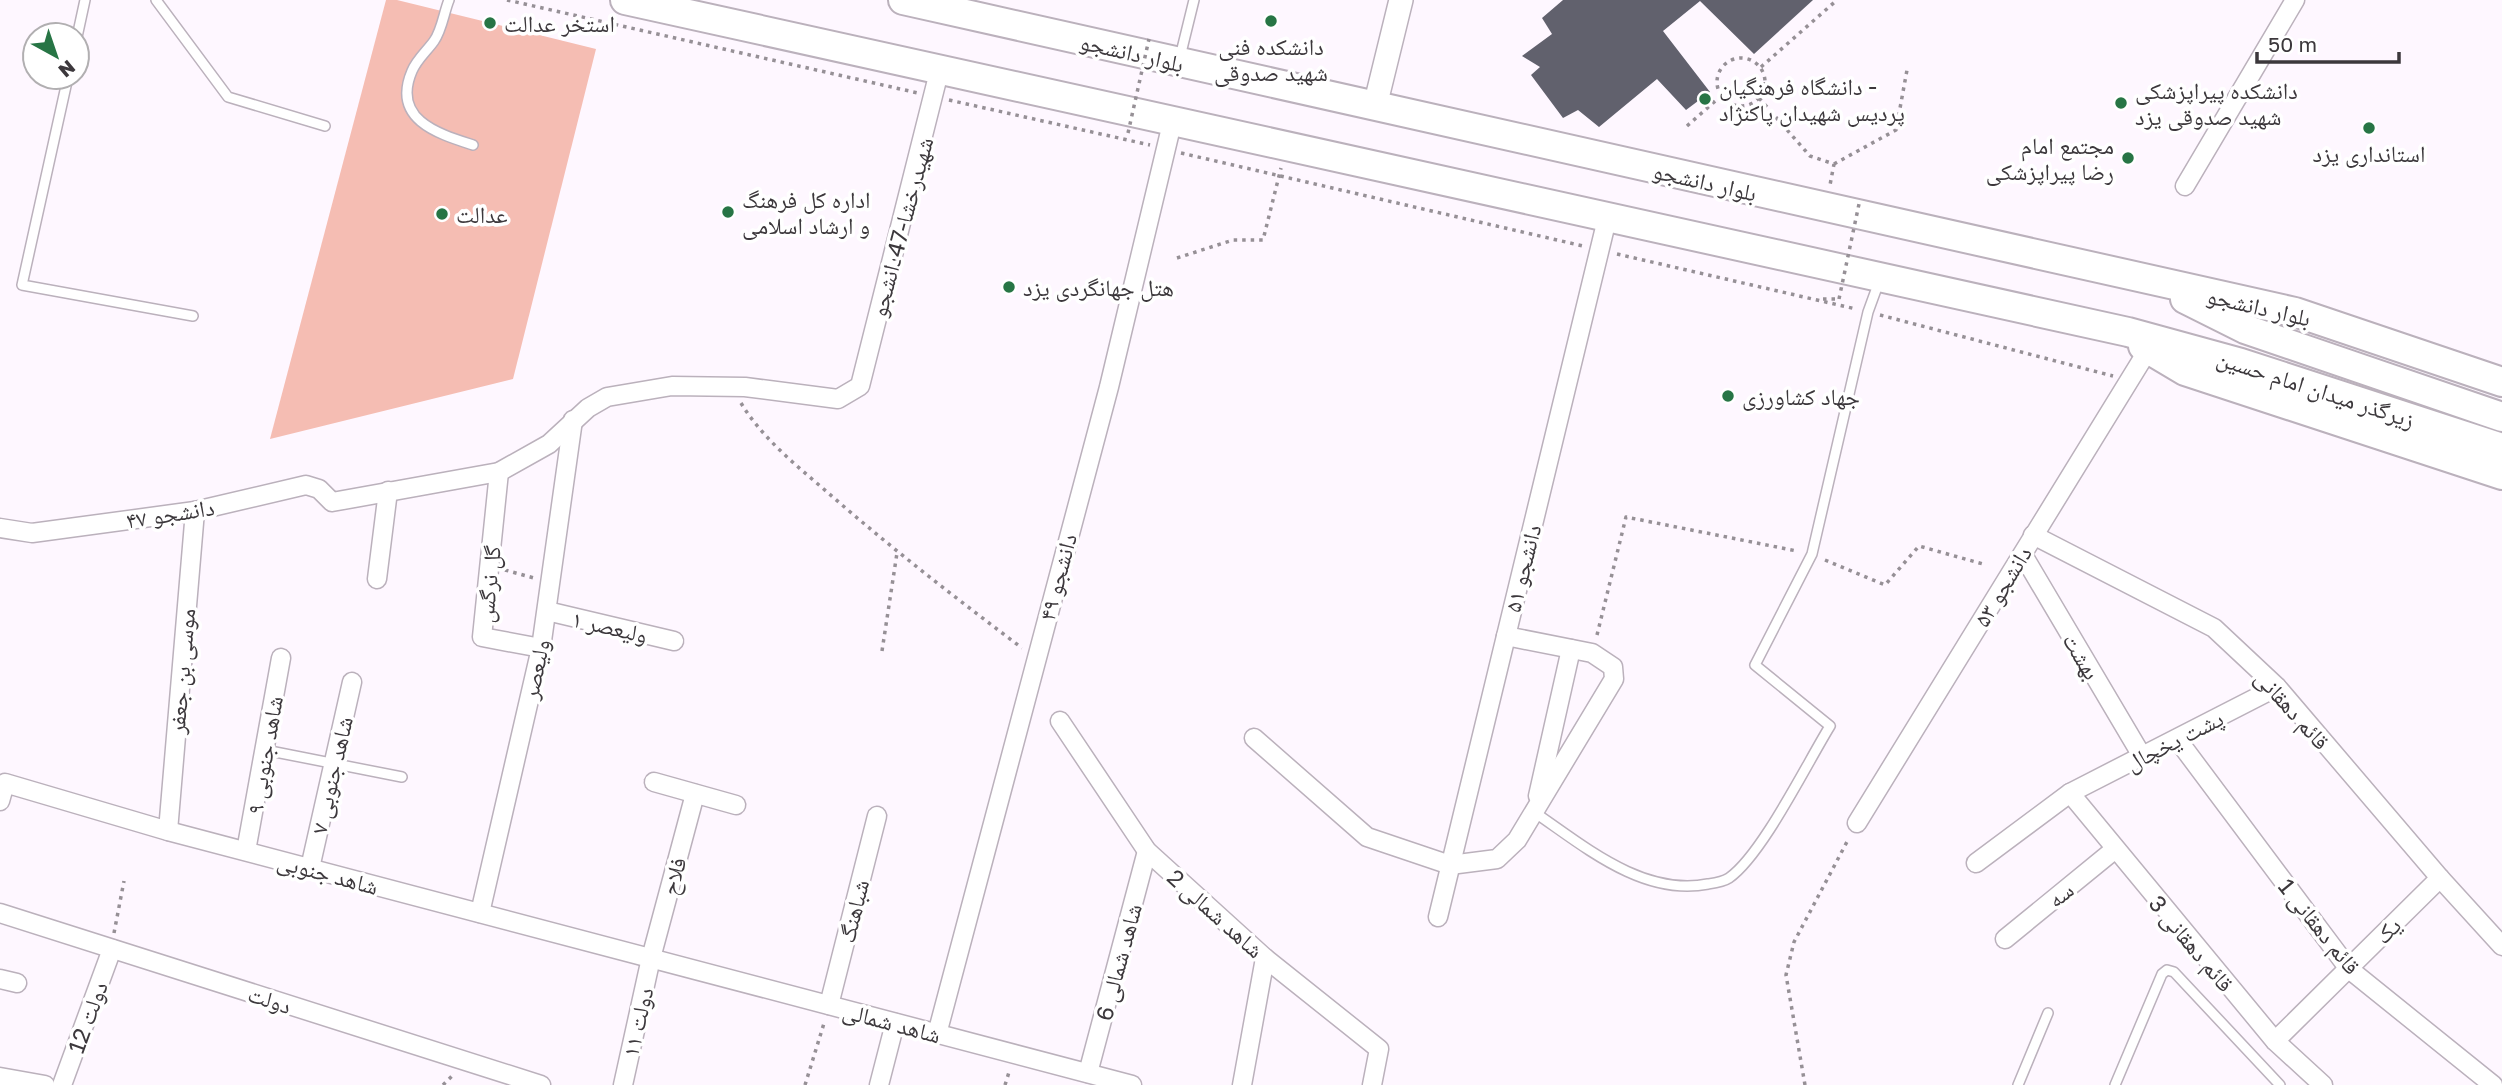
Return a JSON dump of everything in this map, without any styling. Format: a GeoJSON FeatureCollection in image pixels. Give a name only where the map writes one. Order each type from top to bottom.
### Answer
{"type":"FeatureCollection","features":[{"type":"Feature","properties":{"kind":"main road"},"geometry":{"type":"LineString","coordinates":[[625,0],[1173,119],[1607,219],[1881,278],[2138,341],[2185,371],[2502,475]]}},
{"type":"Feature","properties":{"kind":"main road","name":"بلوار دانشجو"},"geometry":{"type":"LineString","coordinates":[[903,0],[956,6],[1178,62],[2295,312],[2502,382]]}},
{"type":"Feature","properties":{"kind":"main road","name":"زیرگذر میدان امام حسین"},"geometry":{"type":"LineString","coordinates":[[2145,280],[2245,329],[2502,417]]}},
{"type":"Feature","properties":{"kind":"main road","name":"زیرگذر میدان امام حسین"},"geometry":{"type":"LineString","coordinates":[[2138,341],[2241,363],[2502,448]]}},
{"type":"Feature","properties":{"kind":"street"},"geometry":{"type":"LineString","coordinates":[[1375,106],[1401,0]]}},
{"type":"Feature","properties":{"kind":"street"},"geometry":{"type":"LineString","coordinates":[[2185,186],[2295,0]]}},
{"type":"Feature","properties":{"kind":"street","name":"شهیدرخشا-47دانشجو"},"geometry":{"type":"LineString","coordinates":[[731,386],[838,399],[860,386],[940,68]]}},
{"type":"Feature","properties":{"kind":"street","name":"دانشجو ۴۹"},"geometry":{"type":"LineString","coordinates":[[937,1034],[1108,387],[1173,119]]}},
{"type":"Feature","properties":{"kind":"street","name":"دانشجو ۵۱"},"geometry":{"type":"LineString","coordinates":[[1437,917],[1607,219]]}},
{"type":"Feature","properties":{"kind":"street","name":"دانشجو ۵۳"},"geometry":{"type":"LineString","coordinates":[[1857,823],[2129,380],[2138,341]]}},
{"type":"Feature","properties":{"kind":"street"},"geometry":{"type":"LineString","coordinates":[[377,579],[388,491],[499,472],[549,444],[573,421],[607,397],[672,386],[731,386]]}},
{"type":"Feature","properties":{"kind":"street","name":"ولیعصر"},"geometry":{"type":"LineString","coordinates":[[480,913],[541,648],[573,421]]}},
{"type":"Feature","properties":{"kind":"street","name":"گل نرگس"},"geometry":{"type":"LineString","coordinates":[[499,472],[482,637],[541,648]]}},
{"type":"Feature","properties":{"kind":"street","name":"دانشجو ۴۷"},"geometry":{"type":"LineString","coordinates":[[0,528],[32,533],[195,511],[306,485],[319,489],[332,502],[388,491]]}},
{"type":"Feature","properties":{"kind":"street","name":"موسی بن جعفر"},"geometry":{"type":"LineString","coordinates":[[168,831],[195,511]]}},
{"type":"Feature","properties":{"kind":"street","name":"قائم دهقانی"},"geometry":{"type":"LineString","coordinates":[[2033,535],[2214,628],[2277,687],[2440,878],[2502,946]]}},
{"type":"Feature","properties":{"kind":"street","name":"بهشت"},"geometry":{"type":"LineString","coordinates":[[2022,555],[2142,757]]}},
{"type":"Feature","properties":{"kind":"street","name":"ولیعصر ۱"},"geometry":{"type":"LineString","coordinates":[[547,611],[674,641]]}},
{"type":"Feature","properties":{"kind":"street"},"geometry":{"type":"LineString","coordinates":[[1254,738],[1367,837],[1450,864],[1497,859],[1517,840],[1614,679],[1613,667],[1592,653],[1506,636]]}},
{"type":"Feature","properties":{"kind":"street"},"geometry":{"type":"LineString","coordinates":[[1534,812],[1571,649]]}},
{"type":"Feature","properties":{"kind":"street","name":"شاهد جنوبی ۹"},"geometry":{"type":"LineString","coordinates":[[246,852],[281,658]]}},
{"type":"Feature","properties":{"kind":"street","name":"شاهد جنوبی ۷"},"geometry":{"type":"LineString","coordinates":[[310,868],[352,682]]}},
{"type":"Feature","properties":{"kind":"street","name":"پشت یخچال"},"geometry":{"type":"LineString","coordinates":[[2070,793],[2277,687]]}},
{"type":"Feature","properties":{"kind":"street","name":"شاهد شمالی 2"},"geometry":{"type":"LineString","coordinates":[[1060,721],[1147,851],[1265,957],[1379,1049],[1372,1085]]}},
{"type":"Feature","properties":{"kind":"street","name":"قائم دهقانی 1"},"geometry":{"type":"LineString","coordinates":[[2177,739],[2349,969],[2493,1085]]}},
{"type":"Feature","properties":{"kind":"street"},"geometry":{"type":"LineString","coordinates":[[654,782],[736,805]]}},
{"type":"Feature","properties":{"kind":"street","name":"شاهد جنوبی"},"geometry":{"type":"LineString","coordinates":[[0,801],[5,783],[168,831],[651,958]]}},
{"type":"Feature","properties":{"kind":"street"},"geometry":{"type":"LineString","coordinates":[[1976,863],[2070,793]]}},
{"type":"Feature","properties":{"kind":"street","name":"قائم دهقانی 3"},"geometry":{"type":"LineString","coordinates":[[2070,793],[2114,850],[2275,1041],[2323,1085]]}},
{"type":"Feature","properties":{"kind":"street","name":"فلاح"},"geometry":{"type":"LineString","coordinates":[[651,958],[695,794]]}},
{"type":"Feature","properties":{"kind":"street","name":"شباهنگ"},"geometry":{"type":"LineString","coordinates":[[829,1005],[877,816]]}},
{"type":"Feature","properties":{"kind":"street","name":"سه"},"geometry":{"type":"LineString","coordinates":[[2005,939],[2114,850]]}},
{"type":"Feature","properties":{"kind":"street","name":"شاهد شمالی 6"},"geometry":{"type":"LineString","coordinates":[[1088,1073],[1147,851]]}},
{"type":"Feature","properties":{"kind":"street","name":"یک"},"geometry":{"type":"LineString","coordinates":[[2275,1041],[2440,878]]}},
{"type":"Feature","properties":{"kind":"street","name":"دولت"},"geometry":{"type":"LineString","coordinates":[[0,913],[536,1084]]}},
{"type":"Feature","properties":{"kind":"street","name":"دولت 12"},"geometry":{"type":"LineString","coordinates":[[62,1085],[111,949]]}},
{"type":"Feature","properties":{"kind":"street"},"geometry":{"type":"LineString","coordinates":[[1242,1085],[1265,957]]}},
{"type":"Feature","properties":{"kind":"street","name":"شاهد شمالی"},"geometry":{"type":"LineString","coordinates":[[651,958],[1132,1085]]}},
{"type":"Feature","properties":{"kind":"street","name":"دولت ۱۱"},"geometry":{"type":"LineString","coordinates":[[623,1085],[651,958]]}},
{"type":"Feature","properties":{"kind":"street"},"geometry":{"type":"LineString","coordinates":[[879,1085],[895,1023]]}},
{"type":"Feature","properties":{"kind":"street"},"geometry":{"type":"LineString","coordinates":[[0,1077],[19,1083],[45,1085]]}},
{"type":"Feature","properties":{"kind":"lane"},"geometry":{"type":"LineString","coordinates":[[80,21],[85,0]]}},
{"type":"Feature","properties":{"kind":"lane"},"geometry":{"type":"LineString","coordinates":[[156,0],[228,97],[325,126]]}},
{"type":"Feature","properties":{"kind":"lane"},"geometry":{"type":"LineString","coordinates":[[449,0],[436,39],[411,72],[409,103],[417,118],[430,131],[473,145]]}},
{"type":"Feature","properties":{"kind":"lane"},"geometry":{"type":"LineString","coordinates":[[1178,62],[1194,0]]}},
{"type":"Feature","properties":{"kind":"lane"},"geometry":{"type":"LineString","coordinates":[[65,91],[22,285],[194,316]]}},
{"type":"Feature","properties":{"kind":"lane"},"geometry":{"type":"LineString","coordinates":[[1534,812],[1602,858],[1645,879],[1692,887],[1727,880],[1752,855],[1829,726],[1755,665],[1812,554],[1868,312],[1881,278]]}},
{"type":"Feature","properties":{"kind":"lane"},"geometry":{"type":"LineString","coordinates":[[265,750],[402,777]]}},
{"type":"Feature","properties":{"kind":"lane"},"geometry":{"type":"LineString","coordinates":[[2115,1085],[2162,974],[2167,971],[2174,972],[2280,1085]]}},
{"type":"Feature","properties":{"kind":"lane"},"geometry":{"type":"LineString","coordinates":[[2018,1085],[2048,1013]]}},
{"type":"Feature","properties":{"kind":"path"},"geometry":{"type":"LineString","coordinates":[[507,0],[1814,299],[2129,380]]}},
{"type":"Feature","properties":{"kind":"path"},"geometry":{"type":"LineString","coordinates":[[1761,67],[1837,0]]}},
{"type":"Feature","properties":{"kind":"path"},"geometry":{"type":"LineString","coordinates":[[1128,133],[1149,39]]}},
{"type":"Feature","properties":{"kind":"path"},"geometry":{"type":"LineString","coordinates":[[1746,58],[1761,67],[1766,83],[1759,98],[1744,106],[1728,102],[1717,89],[1718,72],[1730,60],[1746,58]]}},
{"type":"Feature","properties":{"kind":"path"},"geometry":{"type":"LineString","coordinates":[[1759,98],[1810,156],[1834,164],[1896,130],[1907,70]]}},
{"type":"Feature","properties":{"kind":"path"},"geometry":{"type":"LineString","coordinates":[[1686,126],[1722,94]]}},
{"type":"Feature","properties":{"kind":"path"},"geometry":{"type":"LineString","coordinates":[[1177,258],[1233,240],[1263,240],[1286,145]]}},
{"type":"Feature","properties":{"kind":"path"},"geometry":{"type":"LineString","coordinates":[[1826,208],[1834,164]]}},
{"type":"Feature","properties":{"kind":"path"},"geometry":{"type":"LineString","coordinates":[[1814,299],[1839,299],[1859,204]]}},
{"type":"Feature","properties":{"kind":"path"},"geometry":{"type":"LineString","coordinates":[[731,386],[753,423],[797,466],[897,553],[1035,658]]}},
{"type":"Feature","properties":{"kind":"path"},"geometry":{"type":"LineString","coordinates":[[1592,653],[1626,517],[1812,554],[1885,585],[1919,546],[1983,564]]}},
{"type":"Feature","properties":{"kind":"path"},"geometry":{"type":"LineString","coordinates":[[882,650],[897,553]]}},
{"type":"Feature","properties":{"kind":"path"},"geometry":{"type":"LineString","coordinates":[[489,565],[549,582]]}},
{"type":"Feature","properties":{"kind":"path"},"geometry":{"type":"LineString","coordinates":[[1805,1085],[1786,975],[1794,942],[1857,823]]}},
{"type":"Feature","properties":{"kind":"path"},"geometry":{"type":"LineString","coordinates":[[111,949],[124,881]]}},
{"type":"Feature","properties":{"kind":"path"},"geometry":{"type":"LineString","coordinates":[[805,1085],[829,1005]]}},
{"type":"Feature","properties":{"kind":"shaded area","name":"عدالت"},"geometry":{"type":"Polygon","coordinates":[[[386,0],[397,0],[596,49],[513,379],[270,439],[386,0]]]}},
{"type":"Feature","properties":{"kind":"building"},"geometry":{"type":"Polygon","coordinates":[[[1563,0],[1813,0],[1754,54],[1700,1],[1663,31],[1710,92],[1686,110],[1657,79],[1599,127],[1578,110],[1563,118],[1531,75],[1540,67],[1522,56],[1552,34],[1542,18],[1563,0]]]}},
{"type":"Feature","properties":{"kind":"place","name":"دانشکده فنی شهید صدوقی"},"geometry":{"type":"Point","coordinates":[1271,21]}},
{"type":"Feature","properties":{"kind":"place","name":"استخر عدالت"},"geometry":{"type":"Point","coordinates":[490,23]}},
{"type":"Feature","properties":{"kind":"place","name":"دانشگاه فرهنگیان - پردیس شهیدان پاکنژاد"},"geometry":{"type":"Point","coordinates":[1705,99]}},
{"type":"Feature","properties":{"kind":"place","name":"دانشکده پیراپزشکی شهید صدوقی یزد"},"geometry":{"type":"Point","coordinates":[2121,103]}},
{"type":"Feature","properties":{"kind":"place","name":"استانداری یزد"},"geometry":{"type":"Point","coordinates":[2369,128]}},
{"type":"Feature","properties":{"kind":"place","name":"مجتمع امام رضا پیراپزشکی"},"geometry":{"type":"Point","coordinates":[2128,158]}},
{"type":"Feature","properties":{"kind":"place","name":"اداره کل فرهنگ و ارشاد اسلامی"},"geometry":{"type":"Point","coordinates":[728,212]}},
{"type":"Feature","properties":{"kind":"place","name":"عدالت"},"geometry":{"type":"Point","coordinates":[442,214]}},
{"type":"Feature","properties":{"kind":"place","name":"هتل جهانگردی یزد"},"geometry":{"type":"Point","coordinates":[1009,287]}},
{"type":"Feature","properties":{"kind":"place","name":"جهاد کشاورزی"},"geometry":{"type":"Point","coordinates":[1728,396]}}]}
